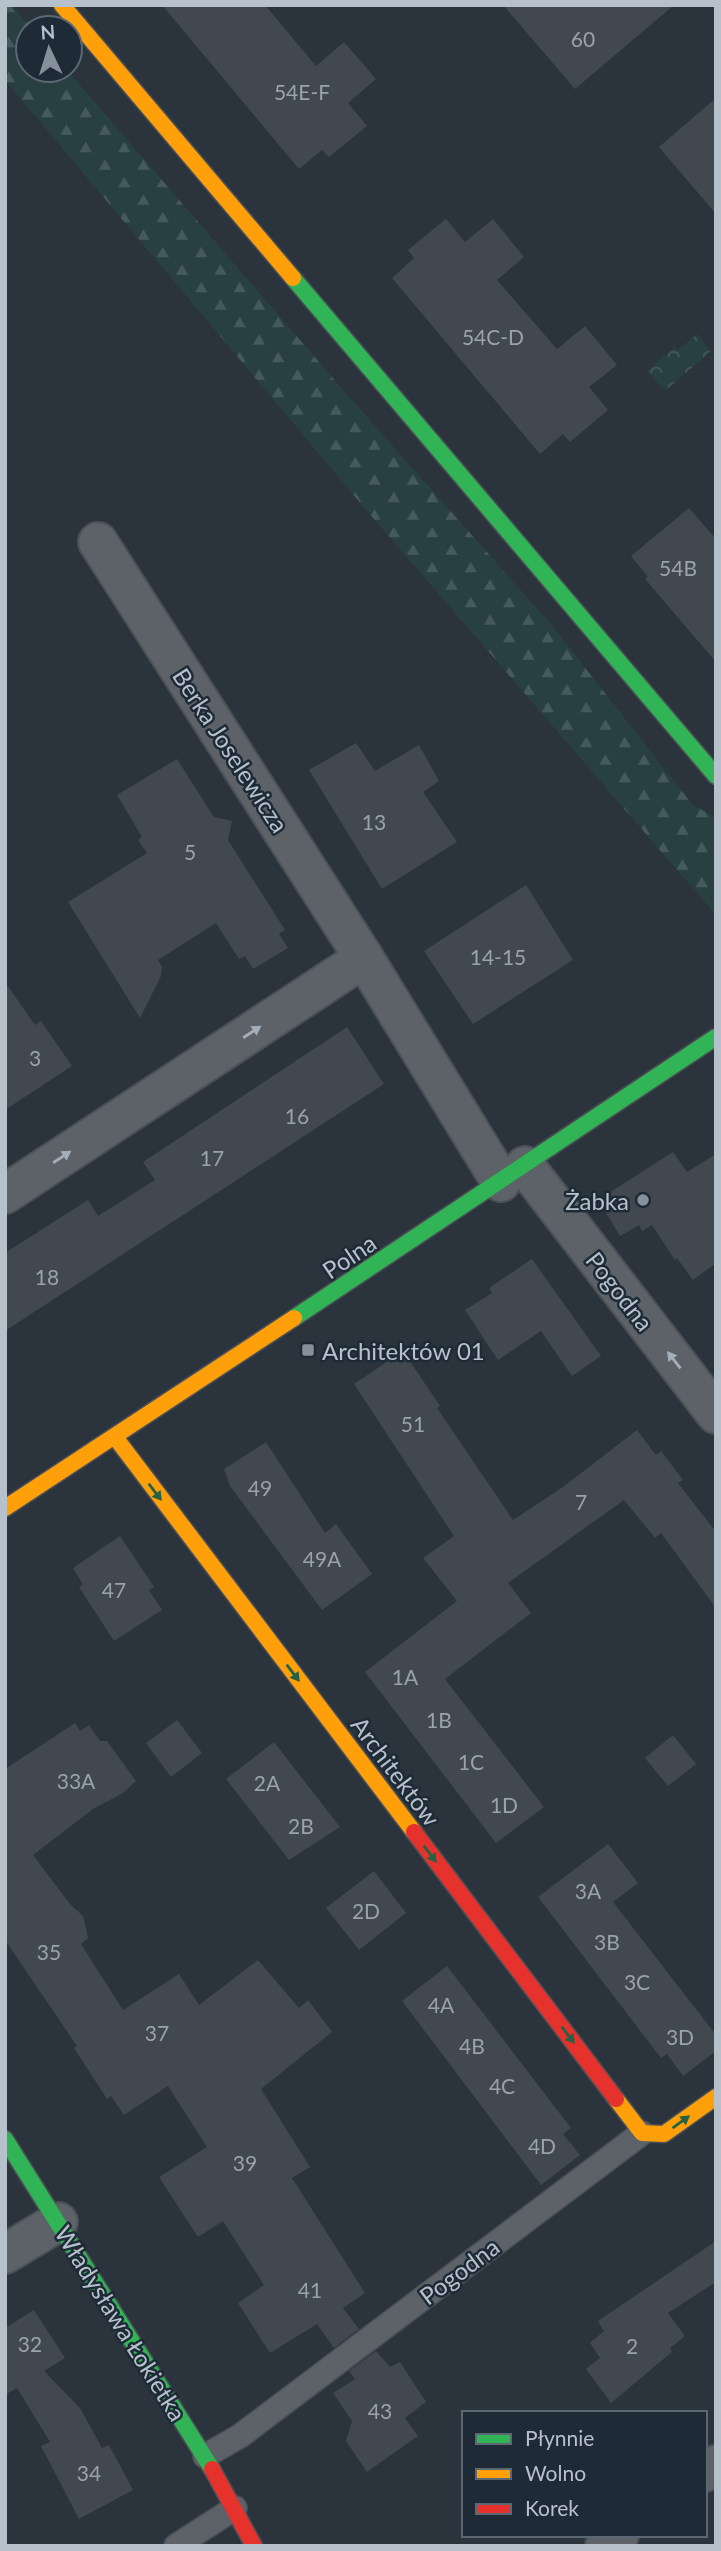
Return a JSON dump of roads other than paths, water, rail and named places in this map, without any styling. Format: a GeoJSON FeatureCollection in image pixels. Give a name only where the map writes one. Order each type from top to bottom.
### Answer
{"type":"FeatureCollection","features":[{"type":"Feature","properties":{"kind":"street"},"geometry":{"type":"LineString","coordinates":[[62,5],[716,776]]}},
{"type":"Feature","properties":{"kind":"street","name":"Berka Joselewicza"},"geometry":{"type":"LineString","coordinates":[[98,542],[364,958],[513,1174]]}},
{"type":"Feature","properties":{"kind":"street"},"geometry":{"type":"LineString","coordinates":[[5,1194],[364,958]]}},
{"type":"Feature","properties":{"kind":"street","name":"Polna"},"geometry":{"type":"LineString","coordinates":[[5,1508],[513,1174],[716,1037]]}},
{"type":"Feature","properties":{"kind":"street","name":"Pogodna"},"geometry":{"type":"LineString","coordinates":[[513,1174],[716,1414]]}},
{"type":"Feature","properties":{"kind":"street","name":"Architektów"},"geometry":{"type":"LineString","coordinates":[[115,1437],[642,2133]]}},
{"type":"Feature","properties":{"kind":"street","name":"Pogodna"},"geometry":{"type":"LineString","coordinates":[[642,2133],[664,2134],[716,2097]]}},
{"type":"Feature","properties":{"kind":"street","name":"Władysława Łokietka"},"geometry":{"type":"LineString","coordinates":[[5,2139],[205,2456],[254,2546]]}},
{"type":"Feature","properties":{"kind":"street"},"geometry":{"type":"LineString","coordinates":[[5,2254],[58,2222]]}},
{"type":"Feature","properties":{"kind":"lane","name":"Pogodna"},"geometry":{"type":"LineString","coordinates":[[205,2456],[240,2435],[642,2133]]}},
{"type":"Feature","properties":{"kind":"lane"},"geometry":{"type":"LineString","coordinates":[[176,2546],[235,2508]]}},
{"type":"Feature","properties":{"kind":"place","name":"Żabka"},"geometry":{"type":"Point","coordinates":[643,1200]}},
{"type":"Feature","properties":{"kind":"place","name":"Architektów 01"},"geometry":{"type":"Point","coordinates":[308,1350]}}]}
